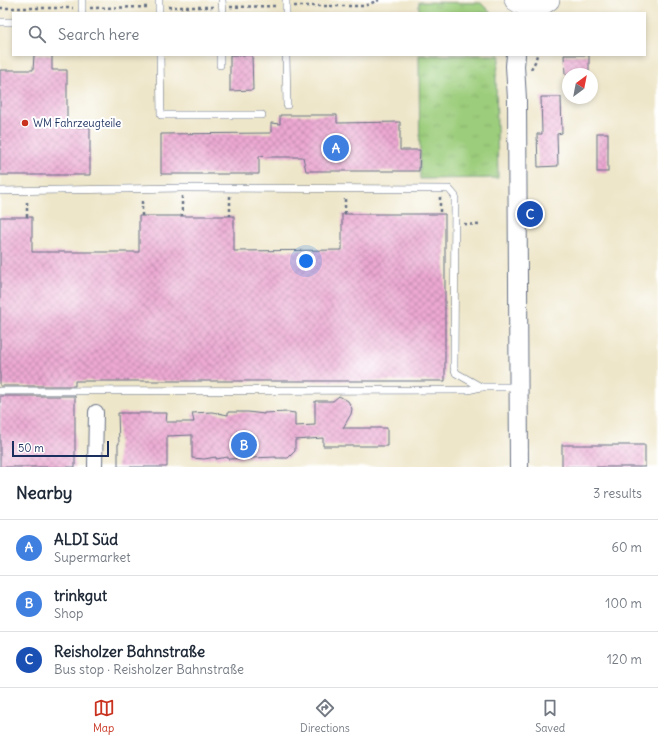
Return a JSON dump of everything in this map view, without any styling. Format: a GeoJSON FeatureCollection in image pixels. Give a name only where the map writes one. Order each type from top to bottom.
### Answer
{"type":"FeatureCollection","features":[{"type":"Feature","properties":{"kind":"main road"},"geometry":{"type":"LineString","coordinates":[[517,5],[531,8],[542,6]]}},
{"type":"Feature","properties":{"kind":"street"},"geometry":{"type":"LineString","coordinates":[[516,56],[519,467]]}},
{"type":"Feature","properties":{"kind":"street"},"geometry":{"type":"LineString","coordinates":[[517,99],[531,59]]}},
{"type":"Feature","properties":{"kind":"street"},"geometry":{"type":"LineString","coordinates":[[95,467],[96,412]]}},
{"type":"Feature","properties":{"kind":"lane"},"geometry":{"type":"LineString","coordinates":[[0,22],[12,22]]}},
{"type":"Feature","properties":{"kind":"lane"},"geometry":{"type":"LineString","coordinates":[[160,56],[161,115],[262,115]]}},
{"type":"Feature","properties":{"kind":"lane"},"geometry":{"type":"LineString","coordinates":[[220,56],[220,65]]}},
{"type":"Feature","properties":{"kind":"lane"},"geometry":{"type":"LineString","coordinates":[[286,56],[287,105]]}},
{"type":"Feature","properties":{"kind":"lane"},"geometry":{"type":"LineString","coordinates":[[0,191],[182,188],[450,189],[455,196],[454,367],[456,373],[481,387]]}},
{"type":"Feature","properties":{"kind":"lane"},"geometry":{"type":"LineString","coordinates":[[0,391],[468,390],[481,387],[518,387]]}},
{"type":"Feature","properties":{"kind":"path"},"geometry":{"type":"LineString","coordinates":[[0,8],[364,6],[378,0]]}},
{"type":"Feature","properties":{"kind":"path"},"geometry":{"type":"LineString","coordinates":[[182,188],[182,216]]}},
{"type":"Feature","properties":{"kind":"path"},"geometry":{"type":"LineString","coordinates":[[345,188],[345,214]]}},
{"type":"Feature","properties":{"kind":"path"},"geometry":{"type":"LineString","coordinates":[[440,188],[440,214]]}},
{"type":"Feature","properties":{"kind":"path"},"geometry":{"type":"LineString","coordinates":[[142,189],[142,216]]}},
{"type":"Feature","properties":{"kind":"path"},"geometry":{"type":"LineString","coordinates":[[230,189],[230,216]]}},
{"type":"Feature","properties":{"kind":"path"},"geometry":{"type":"LineString","coordinates":[[27,191],[27,216]]}},
{"type":"Feature","properties":{"kind":"green space"},"geometry":{"type":"Polygon","coordinates":[[[419,2],[481,3],[490,12],[419,12],[419,2]]]}},
{"type":"Feature","properties":{"kind":"green space"},"geometry":{"type":"Polygon","coordinates":[[[419,56],[500,56],[496,77],[498,178],[420,179],[419,56]]]}},
{"type":"Feature","properties":{"kind":"building"},"geometry":{"type":"Polygon","coordinates":[[[34,56],[52,56],[52,70],[67,70],[67,127],[90,127],[90,175],[0,175],[0,70],[33,70],[34,56]]]}},
{"type":"Feature","properties":{"kind":"building"},"geometry":{"type":"Polygon","coordinates":[[[230,56],[252,56],[253,90],[230,91],[230,56]]]}},
{"type":"Feature","properties":{"kind":"building"},"geometry":{"type":"Polygon","coordinates":[[[564,56],[589,56],[589,68],[565,68],[564,56]]]}},
{"type":"Feature","properties":{"kind":"building"},"geometry":{"type":"Polygon","coordinates":[[[541,97],[561,97],[562,133],[557,134],[558,166],[538,167],[537,134],[542,134],[541,97]]]}},
{"type":"Feature","properties":{"kind":"building"},"geometry":{"type":"Polygon","coordinates":[[[280,115],[337,115],[337,123],[400,122],[400,150],[420,150],[419,171],[306,171],[303,157],[259,156],[259,174],[161,174],[161,134],[271,133],[271,123],[280,124],[280,115]]]}},
{"type":"Feature","properties":{"kind":"building"},"geometry":{"type":"Polygon","coordinates":[[[597,133],[608,133],[608,172],[597,172],[597,133]]]}},
{"type":"Feature","properties":{"kind":"building"},"geometry":{"type":"Polygon","coordinates":[[[342,214],[445,214],[445,381],[75,381],[75,386],[0,386],[0,217],[32,217],[32,252],[139,252],[139,216],[234,216],[234,251],[342,250],[342,214]]]}},
{"type":"Feature","properties":{"kind":"building"},"geometry":{"type":"Polygon","coordinates":[[[0,396],[75,396],[75,467],[0,467],[0,396]]]}},
{"type":"Feature","properties":{"kind":"building"},"geometry":{"type":"Polygon","coordinates":[[[339,396],[348,401],[352,409],[351,414],[343,428],[387,428],[387,446],[323,446],[323,438],[295,440],[295,451],[288,458],[228,459],[228,457],[216,459],[216,457],[204,459],[192,458],[192,435],[167,436],[167,467],[118,467],[118,413],[167,413],[166,422],[194,422],[192,413],[212,412],[228,415],[228,412],[264,414],[288,412],[295,413],[295,426],[315,425],[315,401],[333,401],[339,396]]]}},
{"type":"Feature","properties":{"kind":"building"},"geometry":{"type":"Polygon","coordinates":[[[562,445],[645,445],[645,467],[562,467],[562,445]]]}},
{"type":"Feature","properties":{"kind":"place","name":"WM Fahrzeugteile"},"geometry":{"type":"Point","coordinates":[25,123]}},
{"type":"Feature","properties":{"kind":"place","name":"ALDI Süd"},"geometry":{"type":"Point","coordinates":[336,148]}},
{"type":"Feature","properties":{"kind":"place","name":"Reisholzer Bahnstraße"},"geometry":{"type":"Point","coordinates":[530,214]}},
{"type":"Feature","properties":{"kind":"place","name":"trinkgut"},"geometry":{"type":"Point","coordinates":[244,445]}}]}
